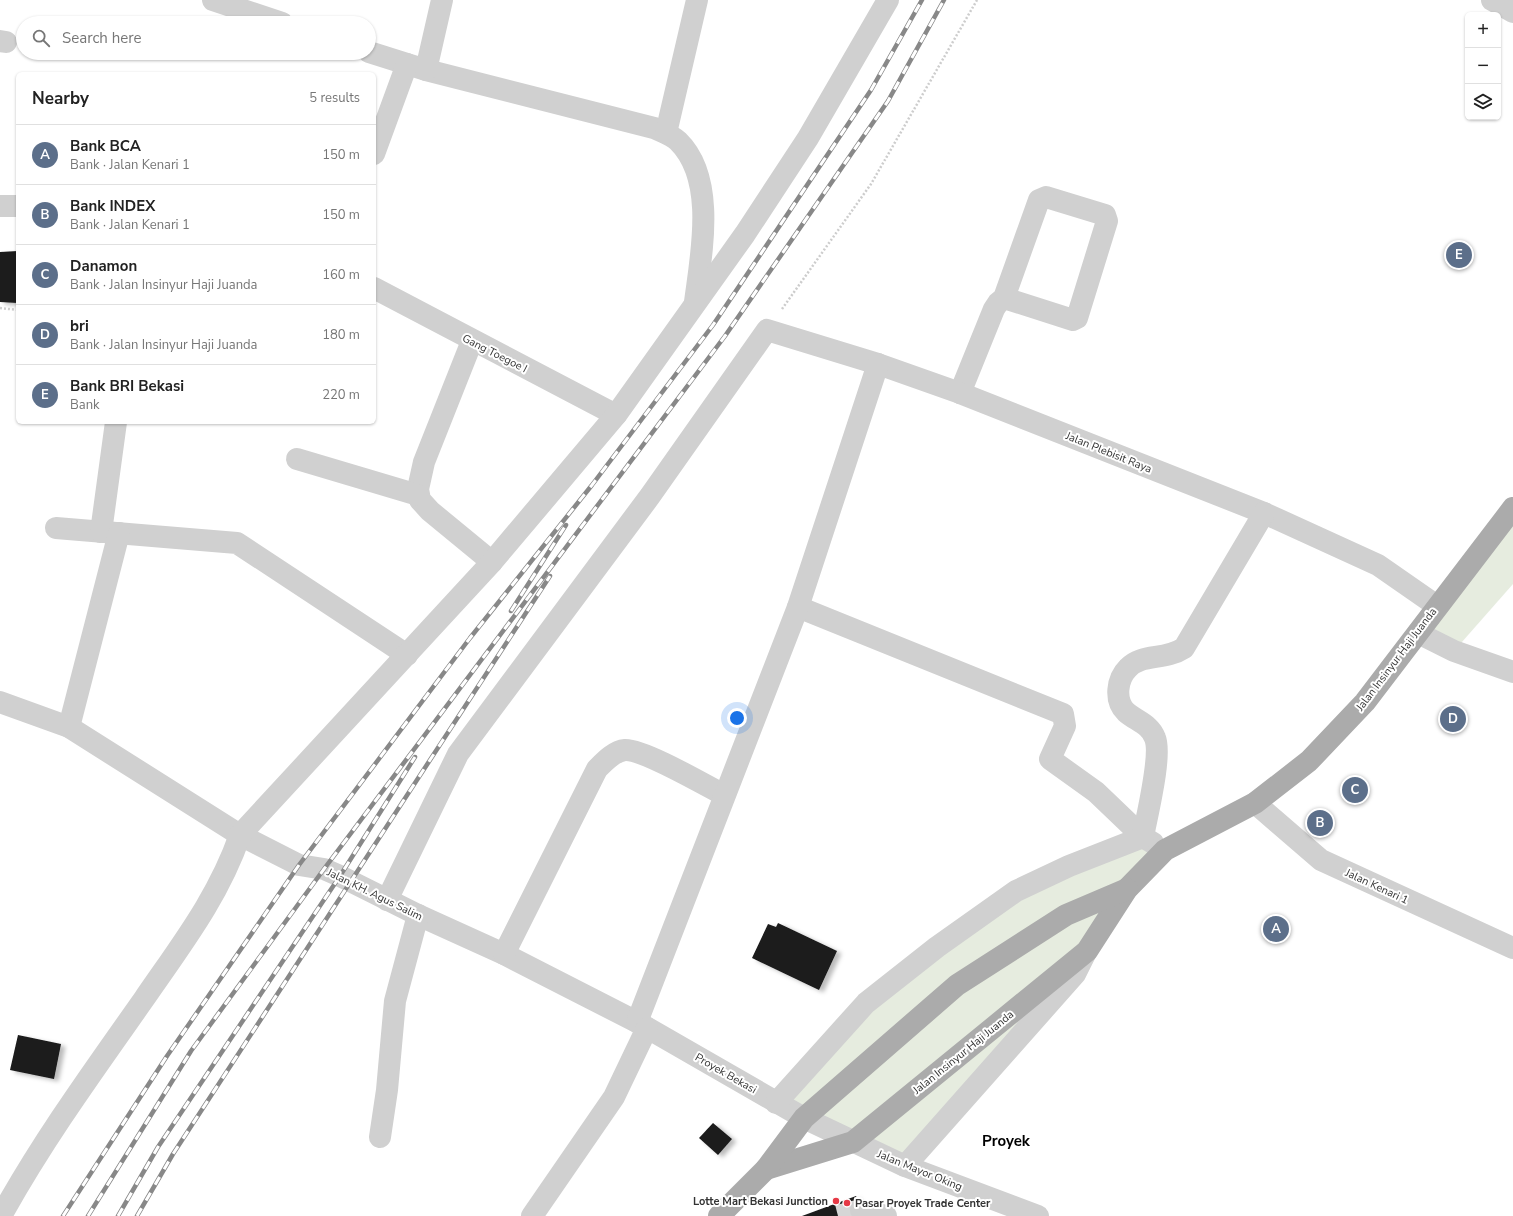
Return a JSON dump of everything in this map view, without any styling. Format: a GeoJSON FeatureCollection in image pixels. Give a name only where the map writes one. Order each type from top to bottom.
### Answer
{"type":"FeatureCollection","features":[{"type":"Feature","properties":{"kind":"main road","name":"Jalan Insinyur Haji Juanda"},"geometry":{"type":"LineString","coordinates":[[766,1169],[853,1142],[1087,951],[1127,889],[1165,850],[1255,803],[1309,761],[1365,702],[1513,508]]}},
{"type":"Feature","properties":{"kind":"main road","name":"Jalan Insinyur Haji Juanda"},"geometry":{"type":"LineString","coordinates":[[718,1216],[766,1169],[804,1118],[957,985],[1066,915],[1127,889]]}},
{"type":"Feature","properties":{"kind":"street"},"geometry":{"type":"LineString","coordinates":[[213,0],[261,16]]}},
{"type":"Feature","properties":{"kind":"street"},"geometry":{"type":"LineString","coordinates":[[376,150],[417,67],[442,0]]}},
{"type":"Feature","properties":{"kind":"street"},"geometry":{"type":"LineString","coordinates":[[666,133],[697,0]]}},
{"type":"Feature","properties":{"kind":"street"},"geometry":{"type":"LineString","coordinates":[[0,1216],[70,1103],[205,912],[232,857],[240,835],[492,562],[616,415],[746,234],[808,138],[888,0]]}},
{"type":"Feature","properties":{"kind":"street"},"geometry":{"type":"LineString","coordinates":[[1492,0],[1513,12]]}},
{"type":"Feature","properties":{"kind":"street"},"geometry":{"type":"LineString","coordinates":[[376,54],[417,67],[647,126],[666,133],[678,140],[695,167],[701,190],[704,236],[694,305]]}},
{"type":"Feature","properties":{"kind":"street"},"geometry":{"type":"LineString","coordinates":[[960,393],[994,309],[1004,298],[1041,198],[1046,197],[1105,215],[1107,221],[1077,318],[1073,320],[1004,298]]}},
{"type":"Feature","properties":{"kind":"street"},"geometry":{"type":"LineString","coordinates":[[0,206],[16,206]]}},
{"type":"Feature","properties":{"kind":"street","name":"Gang Toegoe I"},"geometry":{"type":"LineString","coordinates":[[376,289],[472,341],[616,415]]}},
{"type":"Feature","properties":{"kind":"street"},"geometry":{"type":"LineString","coordinates":[[387,900],[458,754],[650,496],[767,330]]}},
{"type":"Feature","properties":{"kind":"street","name":"Jalan Plebisit Raya"},"geometry":{"type":"LineString","coordinates":[[767,330],[878,364],[960,393],[1264,513],[1378,565],[1437,606]]}},
{"type":"Feature","properties":{"kind":"street"},"geometry":{"type":"LineString","coordinates":[[472,341],[424,462],[418,484],[418,495],[430,511],[492,562]]}},
{"type":"Feature","properties":{"kind":"street"},"geometry":{"type":"LineString","coordinates":[[532,1216],[614,1097],[642,1025],[724,795],[798,607],[878,364]]}},
{"type":"Feature","properties":{"kind":"street"},"geometry":{"type":"LineString","coordinates":[[69,727],[110,533],[116,424]]}},
{"type":"Feature","properties":{"kind":"street"},"geometry":{"type":"LineString","coordinates":[[297,459],[418,495]]}},
{"type":"Feature","properties":{"kind":"street"},"geometry":{"type":"LineString","coordinates":[[1143,836],[1157,759],[1157,743],[1151,730],[1126,712],[1122,705],[1118,687],[1122,675],[1128,668],[1139,660],[1169,656],[1184,648],[1264,513]]}},
{"type":"Feature","properties":{"kind":"street"},"geometry":{"type":"LineString","coordinates":[[56,528],[237,543],[407,655]]}},
{"type":"Feature","properties":{"kind":"street"},"geometry":{"type":"LineString","coordinates":[[798,607],[1063,714],[1066,726],[1050,759],[1096,792],[1143,836],[1165,850]]}},
{"type":"Feature","properties":{"kind":"street"},"geometry":{"type":"LineString","coordinates":[[1418,633],[1454,651],[1513,672]]}},
{"type":"Feature","properties":{"kind":"street","name":"Jalan KH. Agus Salim"},"geometry":{"type":"LineString","coordinates":[[0,702],[69,727],[240,835],[299,865],[324,869],[418,915],[504,954],[642,1025]]}},
{"type":"Feature","properties":{"kind":"street"},"geometry":{"type":"LineString","coordinates":[[504,954],[597,769],[608,757],[624,750],[646,756],[724,795]]}},
{"type":"Feature","properties":{"kind":"street","name":"Jalan Kenari 1"},"geometry":{"type":"LineString","coordinates":[[1255,803],[1321,860],[1513,948]]}},
{"type":"Feature","properties":{"kind":"street"},"geometry":{"type":"LineString","coordinates":[[776,1102],[866,1003],[937,947],[1016,891],[1069,866],[1143,836]]}},
{"type":"Feature","properties":{"kind":"street"},"geometry":{"type":"LineString","coordinates":[[380,1137],[387,1090],[395,1001],[418,915]]}},
{"type":"Feature","properties":{"kind":"street"},"geometry":{"type":"LineString","coordinates":[[905,1166],[1075,974],[1087,951]]}},
{"type":"Feature","properties":{"kind":"street","name":"Proyek Bekasi"},"geometry":{"type":"LineString","coordinates":[[642,1025],[804,1118]]}},
{"type":"Feature","properties":{"kind":"street","name":"Jalan Mayor Oking"},"geometry":{"type":"LineString","coordinates":[[804,1118],[905,1166],[1038,1216]]}},
{"type":"Feature","properties":{"kind":"street"},"geometry":{"type":"LineString","coordinates":[[861,1210],[886,1216]]}},
{"type":"Feature","properties":{"kind":"path"},"geometry":{"type":"LineString","coordinates":[[767,330],[871,184],[977,0]]}},
{"type":"Feature","properties":{"kind":"path"},"geometry":{"type":"LineString","coordinates":[[0,308],[16,310]]}},
{"type":"Feature","properties":{"kind":"shaded area"},"geometry":{"type":"Polygon","coordinates":[[[1513,508],[1513,584],[1454,651],[1418,633],[1513,508]]]}},
{"type":"Feature","properties":{"kind":"shaded area"},"geometry":{"type":"Polygon","coordinates":[[[1143,837],[1165,850],[905,1166],[776,1103],[866,1003],[1016,891],[1143,837]]]}},
{"type":"Feature","properties":{"kind":"building"},"geometry":{"type":"Polygon","coordinates":[[[16,251],[16,303],[0,302],[0,252],[16,251]]]}},
{"type":"Feature","properties":{"kind":"building"},"geometry":{"type":"Polygon","coordinates":[[[778,923],[837,951],[819,990],[752,958],[768,924],[776,927],[778,923]]]}},
{"type":"Feature","properties":{"kind":"building"},"geometry":{"type":"Polygon","coordinates":[[[18,1035],[61,1044],[54,1079],[10,1070],[18,1035]]]}},
{"type":"Feature","properties":{"kind":"building"},"geometry":{"type":"Polygon","coordinates":[[[713,1123],[732,1139],[718,1155],[699,1138],[713,1123]]]}},
{"type":"Feature","properties":{"kind":"building","name":"Pasar Proyek Trade Center"},"geometry":{"type":"Polygon","coordinates":[[[856,1196],[863,1216],[802,1216],[856,1196]]]}},
{"type":"Feature","properties":{"kind":"tunnel"},"geometry":{"type":"LineString","coordinates":[[838,1216],[861,1210]]}},
{"type":"Feature","properties":{"kind":"railway"},"geometry":{"type":"LineString","coordinates":[[63,1216],[167,1056],[299,865],[470,638],[592,485],[713,325],[871,90],[922,0]]}},
{"type":"Feature","properties":{"kind":"railway"},"geometry":{"type":"LineString","coordinates":[[88,1216],[191,1051],[324,869],[725,336],[888,101],[944,0]]}},
{"type":"Feature","properties":{"kind":"railway"},"geometry":{"type":"LineString","coordinates":[[511,611],[566,525]]}},
{"type":"Feature","properties":{"kind":"railway"},"geometry":{"type":"LineString","coordinates":[[137,1216],[173,1154],[550,576]]}},
{"type":"Feature","properties":{"kind":"railway"},"geometry":{"type":"LineString","coordinates":[[118,1216],[158,1147],[340,876],[415,757]]}},
{"type":"Feature","properties":{"kind":"place","name":"Bank BRI Bekasi"},"geometry":{"type":"Point","coordinates":[1459,255]}},
{"type":"Feature","properties":{"kind":"place","name":"bri"},"geometry":{"type":"Point","coordinates":[1453,719]}},
{"type":"Feature","properties":{"kind":"place","name":"Danamon"},"geometry":{"type":"Point","coordinates":[1355,790]}},
{"type":"Feature","properties":{"kind":"place","name":"Bank INDEX"},"geometry":{"type":"Point","coordinates":[1320,823]}},
{"type":"Feature","properties":{"kind":"place","name":"Bank BCA"},"geometry":{"type":"Point","coordinates":[1276,929]}},
{"type":"Feature","properties":{"kind":"place","name":"Lotte Mart Bekasi Junction"},"geometry":{"type":"Point","coordinates":[836,1201]}},
{"type":"Feature","properties":{"kind":"place","name":"Pasar Proyek Trade Center"},"geometry":{"type":"Point","coordinates":[847,1203]}},
{"type":"Feature","properties":{"kind":"district","name":"Proyek"},"geometry":{"type":"Point","coordinates":[1006,1141]}}]}
